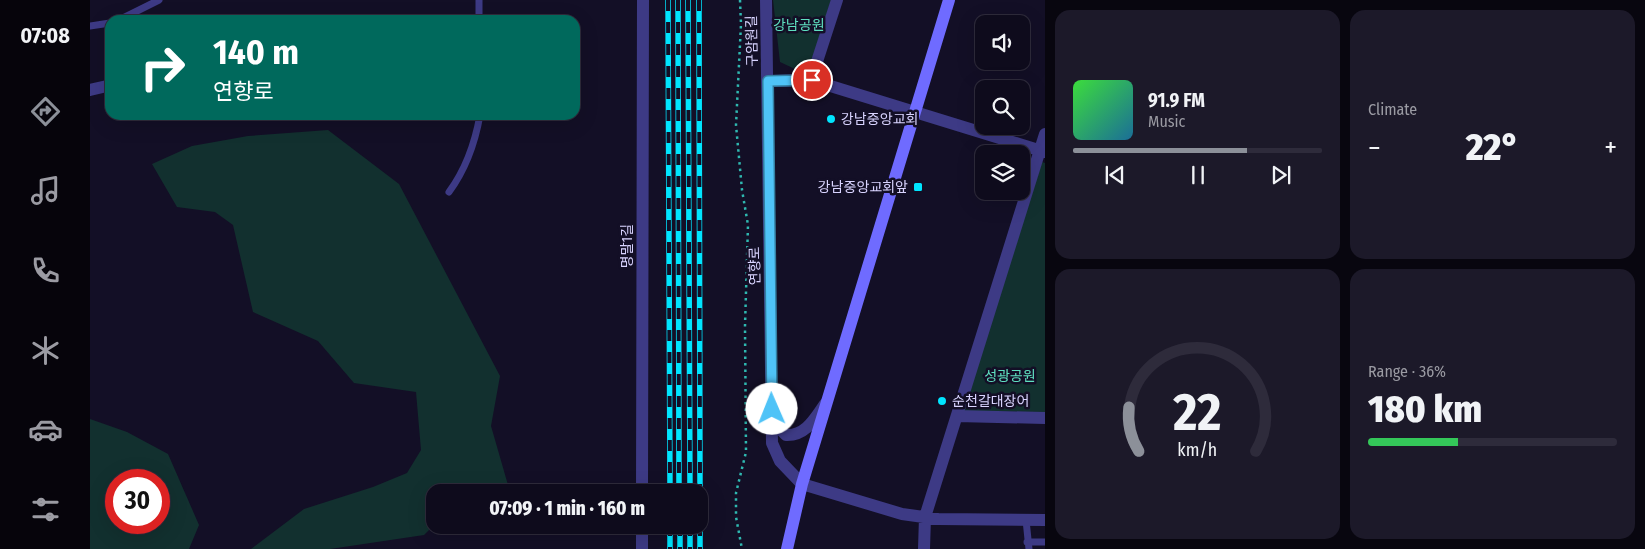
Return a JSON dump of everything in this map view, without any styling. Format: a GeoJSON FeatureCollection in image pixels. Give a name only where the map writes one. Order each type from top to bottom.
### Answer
{"type":"FeatureCollection","features":[{"type":"Feature","properties":{"kind":"main road"},"geometry":{"type":"LineString","coordinates":[[787,549],[802,484],[949,0]]}},
{"type":"Feature","properties":{"kind":"street","name":"명말1길"},"geometry":{"type":"LineString","coordinates":[[642,0],[642,484]]}},
{"type":"Feature","properties":{"kind":"street","name":"구암원길"},"geometry":{"type":"LineString","coordinates":[[766,0],[768,81]]}},
{"type":"Feature","properties":{"kind":"street"},"geometry":{"type":"LineString","coordinates":[[812,80],[837,0]]}},
{"type":"Feature","properties":{"kind":"street"},"geometry":{"type":"LineString","coordinates":[[768,81],[812,80],[914,113],[1043,151]]}},
{"type":"Feature","properties":{"kind":"street","name":"연향로"},"geometry":{"type":"LineString","coordinates":[[768,81],[772,443],[775,452],[802,484]]}},
{"type":"Feature","properties":{"kind":"street"},"geometry":{"type":"LineString","coordinates":[[90,90],[105,86]]}},
{"type":"Feature","properties":{"kind":"street"},"geometry":{"type":"LineString","coordinates":[[924,549],[925,518],[1043,151],[1045,134]]}},
{"type":"Feature","properties":{"kind":"street"},"geometry":{"type":"LineString","coordinates":[[772,409],[781,430],[786,435],[795,436],[812,423],[829,398]]}},
{"type":"Feature","properties":{"kind":"street"},"geometry":{"type":"LineString","coordinates":[[957,416],[1045,418]]}},
{"type":"Feature","properties":{"kind":"street"},"geometry":{"type":"LineString","coordinates":[[802,484],[902,514],[925,518],[1045,520]]}},
{"type":"Feature","properties":{"kind":"street"},"geometry":{"type":"LineString","coordinates":[[642,534],[642,549]]}},
{"type":"Feature","properties":{"kind":"lane"},"geometry":{"type":"LineString","coordinates":[[129,15],[159,0]]}},
{"type":"Feature","properties":{"kind":"lane"},"geometry":{"type":"LineString","coordinates":[[478,15],[479,0]]}},
{"type":"Feature","properties":{"kind":"lane"},"geometry":{"type":"LineString","coordinates":[[90,26],[105,24]]}},
{"type":"Feature","properties":{"kind":"lane"},"geometry":{"type":"LineString","coordinates":[[449,192],[460,177],[468,159],[479,120]]}},
{"type":"Feature","properties":{"kind":"lane"},"geometry":{"type":"LineString","coordinates":[[1026,520],[1028,545],[1045,542]]}},
{"type":"Feature","properties":{"kind":"path"},"geometry":{"type":"LineString","coordinates":[[740,0],[741,24],[736,125],[742,190],[748,225],[745,326],[746,452],[736,493],[736,517],[742,549]]}},
{"type":"Feature","properties":{"kind":"green space","name":"강남공원"},"geometry":{"type":"Polygon","coordinates":[[[773,0],[831,0],[809,69],[795,69],[780,62],[773,0]]]}},
{"type":"Feature","properties":{"kind":"green space"},"geometry":{"type":"Polygon","coordinates":[[[328,130],[399,184],[500,376],[491,426],[508,484],[426,484],[426,533],[424,535],[330,549],[251,549],[304,509],[373,487],[407,473],[421,450],[416,392],[354,383],[318,341],[253,312],[233,225],[215,212],[177,207],[152,164],[192,146],[248,136],[328,130]]]}},
{"type":"Feature","properties":{"kind":"green space","name":"성광공원"},"geometry":{"type":"Polygon","coordinates":[[[1042,162],[1045,163],[1045,412],[963,411],[1030,200],[1042,162]]]}},
{"type":"Feature","properties":{"kind":"green space"},"geometry":{"type":"Polygon","coordinates":[[[90,419],[127,432],[168,454],[199,525],[189,549],[90,549],[90,419]]]}},
{"type":"Feature","properties":{"kind":"railway"},"geometry":{"type":"LineString","coordinates":[[668,0],[670,484]]}},
{"type":"Feature","properties":{"kind":"railway"},"geometry":{"type":"LineString","coordinates":[[678,0],[679,484]]}},
{"type":"Feature","properties":{"kind":"railway"},"geometry":{"type":"LineString","coordinates":[[688,0],[690,484]]}},
{"type":"Feature","properties":{"kind":"railway"},"geometry":{"type":"LineString","coordinates":[[699,0],[700,484]]}},
{"type":"Feature","properties":{"kind":"railway"},"geometry":{"type":"LineString","coordinates":[[670,534],[670,549]]}},
{"type":"Feature","properties":{"kind":"railway"},"geometry":{"type":"LineString","coordinates":[[680,534],[680,549]]}},
{"type":"Feature","properties":{"kind":"railway"},"geometry":{"type":"LineString","coordinates":[[690,534],[690,549]]}},
{"type":"Feature","properties":{"kind":"railway"},"geometry":{"type":"LineString","coordinates":[[700,534],[700,549]]}},
{"type":"Feature","properties":{"kind":"place","name":"강남중앙교회"},"geometry":{"type":"Point","coordinates":[831,119]}},
{"type":"Feature","properties":{"kind":"place","name":"강남중앙교회앞"},"geometry":{"type":"Point","coordinates":[918,187]}},
{"type":"Feature","properties":{"kind":"place","name":"순천갈대장어"},"geometry":{"type":"Point","coordinates":[942,401]}},
{"type":"Feature","properties":{"kind":"route"},"geometry":{"type":"LineString","coordinates":[[772,409],[768,81],[812,80]]}}]}
